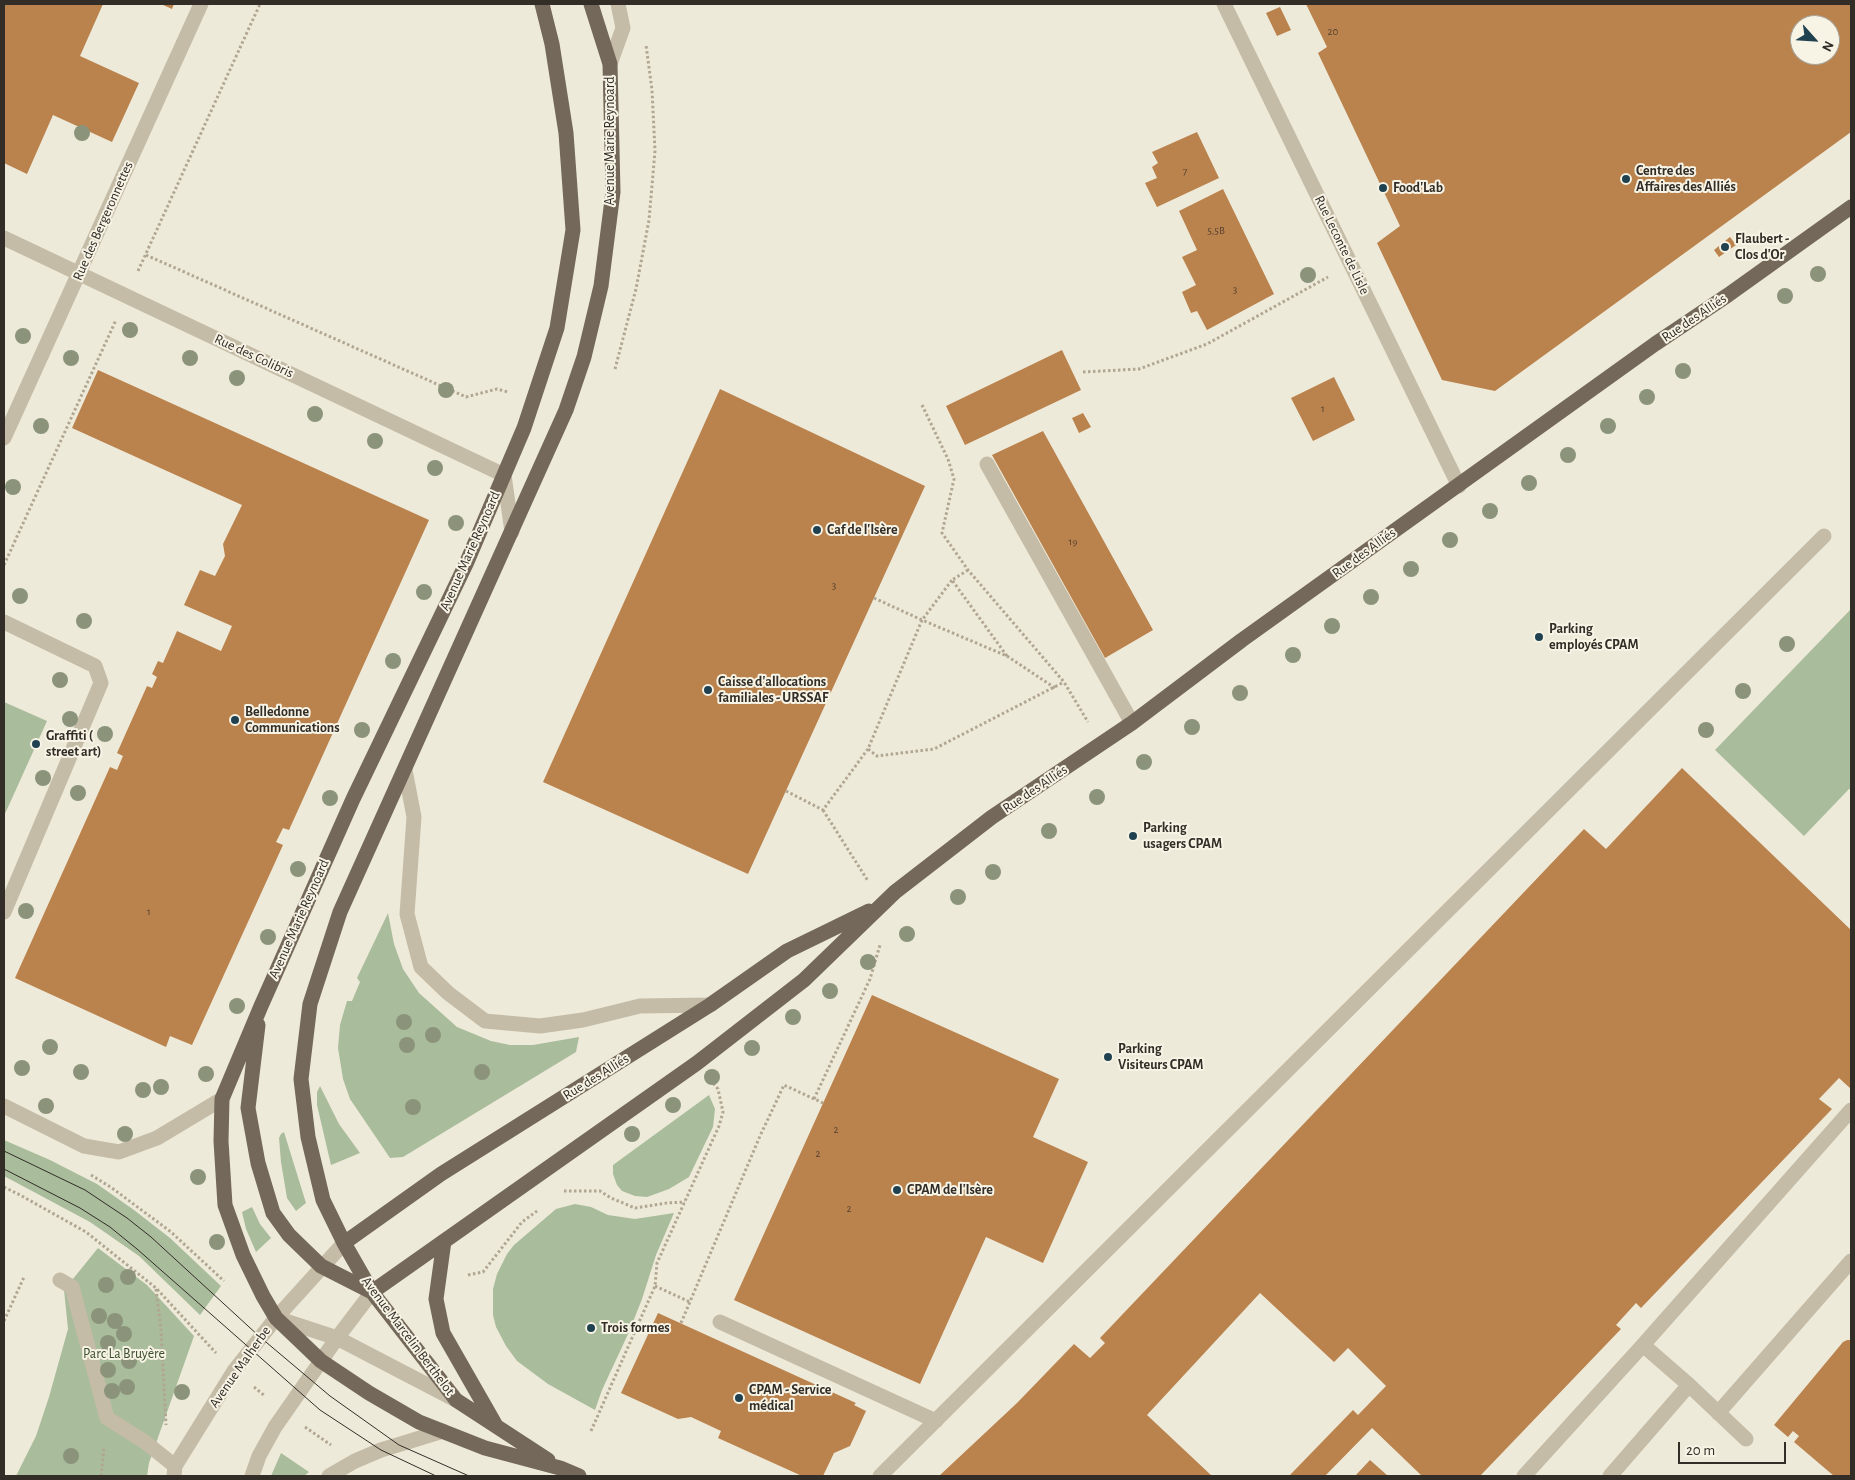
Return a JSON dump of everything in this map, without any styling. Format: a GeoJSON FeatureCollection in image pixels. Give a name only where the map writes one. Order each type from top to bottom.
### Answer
{"type":"FeatureCollection","features":[{"type":"Feature","properties":{"kind":"main road","name":"Avenue Marie Reynoard"},"geometry":{"type":"LineString","coordinates":[[321,1361],[276,1318],[243,1255],[226,1205],[221,1141],[222,1099],[260,1006],[353,799],[466,564],[524,428],[557,328],[573,230],[566,133],[552,44],[542,4]]}},
{"type":"Feature","properties":{"kind":"main road","name":"Avenue Marie Reynoard"},"geometry":{"type":"LineString","coordinates":[[344,1243],[323,1200],[308,1137],[301,1079],[310,1004],[340,912],[566,410],[584,357],[601,286],[613,192],[610,64],[591,4]]}},
{"type":"Feature","properties":{"kind":"main road","name":"Rue des Alliés"},"geometry":{"type":"LineString","coordinates":[[372,1292],[697,1063],[804,980],[882,905],[920,872],[992,817],[1132,723],[1242,640],[1655,344],[1728,295],[1851,207]]}},
{"type":"Feature","properties":{"kind":"main road","name":"Rue des Alliés"},"geometry":{"type":"LineString","coordinates":[[344,1243],[441,1174],[710,1005],[787,951],[882,905]]}},
{"type":"Feature","properties":{"kind":"main road"},"geometry":{"type":"LineString","coordinates":[[260,1006],[248,1108],[258,1163],[274,1213],[289,1235],[321,1266],[372,1292]]}},
{"type":"Feature","properties":{"kind":"main road"},"geometry":{"type":"LineString","coordinates":[[444,1241],[436,1298],[443,1332],[496,1425]]}},
{"type":"Feature","properties":{"kind":"main road","name":"Avenue Marcelin Berthelot"},"geometry":{"type":"LineString","coordinates":[[344,1243],[372,1292],[456,1400],[560,1468]]}},
{"type":"Feature","properties":{"kind":"main road","name":"Avenue Marcelin Berthelot"},"geometry":{"type":"LineString","coordinates":[[321,1361],[368,1393],[419,1422],[485,1448],[560,1468],[578,1476]]}},
{"type":"Feature","properties":{"kind":"street","name":"Rue des Bergeronnettes"},"geometry":{"type":"LineString","coordinates":[[4,438],[201,4]]}},
{"type":"Feature","properties":{"kind":"street","name":"Avenue Marie Reynoard"},"geometry":{"type":"LineString","coordinates":[[610,64],[624,28],[618,4]]}},
{"type":"Feature","properties":{"kind":"street","name":"Rue Leconte de Lisle"},"geometry":{"type":"LineString","coordinates":[[1224,4],[1459,486]]}},
{"type":"Feature","properties":{"kind":"street","name":"Rue des Colibris"},"geometry":{"type":"LineString","coordinates":[[4,238],[504,475]]}},
{"type":"Feature","properties":{"kind":"street"},"geometry":{"type":"LineString","coordinates":[[987,464],[1132,723]]}},
{"type":"Feature","properties":{"kind":"street","name":"Avenue Marie Reynoard"},"geometry":{"type":"LineString","coordinates":[[504,475],[512,532]]}},
{"type":"Feature","properties":{"kind":"street"},"geometry":{"type":"LineString","coordinates":[[880,1476],[1824,536]]}},
{"type":"Feature","properties":{"kind":"street"},"geometry":{"type":"LineString","coordinates":[[4,622],[95,666],[102,683],[4,912]]}},
{"type":"Feature","properties":{"kind":"street"},"geometry":{"type":"LineString","coordinates":[[405,770],[414,817],[407,914],[421,967],[448,993],[486,1020],[540,1026],[583,1020],[640,1006],[710,1005]]}},
{"type":"Feature","properties":{"kind":"street"},"geometry":{"type":"LineString","coordinates":[[4,1106],[84,1146],[119,1152],[157,1138],[222,1099]]}},
{"type":"Feature","properties":{"kind":"street"},"geometry":{"type":"LineString","coordinates":[[1524,1476],[1851,1110]]}},
{"type":"Feature","properties":{"kind":"street","name":"Rue des Alliés"},"geometry":{"type":"LineString","coordinates":[[321,1266],[344,1243]]}},
{"type":"Feature","properties":{"kind":"street"},"geometry":{"type":"LineString","coordinates":[[1718,1413],[1851,1261]]}},
{"type":"Feature","properties":{"kind":"street","name":"Avenue Malherbe"},"geometry":{"type":"LineString","coordinates":[[174,1471],[234,1371],[321,1266]]}},
{"type":"Feature","properties":{"kind":"street"},"geometry":{"type":"LineString","coordinates":[[60,1280],[72,1287],[107,1418],[145,1442],[174,1471]]}},
{"type":"Feature","properties":{"kind":"street"},"geometry":{"type":"LineString","coordinates":[[252,1476],[259,1456],[275,1427],[337,1338],[372,1292]]}},
{"type":"Feature","properties":{"kind":"street"},"geometry":{"type":"LineString","coordinates":[[276,1318],[337,1338],[456,1400]]}},
{"type":"Feature","properties":{"kind":"street"},"geometry":{"type":"LineString","coordinates":[[720,1322],[936,1421]]}},
{"type":"Feature","properties":{"kind":"street"},"geometry":{"type":"LineString","coordinates":[[1643,1345],[1746,1439]]}},
{"type":"Feature","properties":{"kind":"street"},"geometry":{"type":"LineString","coordinates":[[1610,1476],[1689,1385]]}},
{"type":"Feature","properties":{"kind":"street"},"geometry":{"type":"LineString","coordinates":[[329,1476],[355,1461],[381,1450],[444,1431]]}},
{"type":"Feature","properties":{"kind":"path"},"geometry":{"type":"LineString","coordinates":[[615,369],[636,290],[649,220],[655,150],[652,90],[646,44]]}},
{"type":"Feature","properties":{"kind":"path"},"geometry":{"type":"LineString","coordinates":[[146,255],[466,397],[497,389],[534,399]]}},
{"type":"Feature","properties":{"kind":"path"},"geometry":{"type":"LineString","coordinates":[[1083,372],[1139,370],[1207,344],[1351,264]]}},
{"type":"Feature","properties":{"kind":"path"},"geometry":{"type":"LineString","coordinates":[[922,405],[948,459],[954,479],[942,533],[968,570],[1064,682],[1101,744]]}},
{"type":"Feature","properties":{"kind":"path"},"geometry":{"type":"LineString","coordinates":[[823,810],[868,749],[922,620],[952,580],[968,570]]}},
{"type":"Feature","properties":{"kind":"path"},"geometry":{"type":"LineString","coordinates":[[952,580],[1007,656]]}},
{"type":"Feature","properties":{"kind":"path"},"geometry":{"type":"LineString","coordinates":[[874,598],[1007,656],[1055,688]]}},
{"type":"Feature","properties":{"kind":"path"},"geometry":{"type":"LineString","coordinates":[[868,749],[877,756],[934,749],[1064,682]]}},
{"type":"Feature","properties":{"kind":"path"},"geometry":{"type":"LineString","coordinates":[[786,791],[823,810],[854,857]]}},
{"type":"Feature","properties":{"kind":"path"},"geometry":{"type":"LineString","coordinates":[[814,1099],[870,979],[880,944]]}},
{"type":"Feature","properties":{"kind":"path"},"geometry":{"type":"LineString","coordinates":[[591,1431],[654,1286],[657,1263],[719,1126],[723,1112],[718,1089],[697,1063]]}},
{"type":"Feature","properties":{"kind":"path"},"geometry":{"type":"LineString","coordinates":[[681,1324],[760,1136],[784,1086],[823,1103]]}},
{"type":"Feature","properties":{"kind":"path"},"geometry":{"type":"LineString","coordinates":[[86,1173],[112,1188],[171,1232],[225,1282]]}},
{"type":"Feature","properties":{"kind":"path"},"geometry":{"type":"LineString","coordinates":[[4,1188],[86,1232],[156,1288],[206,1341]]}},
{"type":"Feature","properties":{"kind":"path"},"geometry":{"type":"LineString","coordinates":[[558,1196],[566,1190],[600,1191],[635,1208],[667,1202],[685,1202]]}},
{"type":"Feature","properties":{"kind":"path"},"geometry":{"type":"LineString","coordinates":[[468,1275],[483,1272],[522,1222],[544,1206]]}},
{"type":"Feature","properties":{"kind":"path"},"geometry":{"type":"LineString","coordinates":[[4,1322],[24,1277]]}},
{"type":"Feature","properties":{"kind":"path"},"geometry":{"type":"LineString","coordinates":[[654,1286],[690,1302]]}},
{"type":"Feature","properties":{"kind":"path"},"geometry":{"type":"LineString","coordinates":[[156,1288],[161,1330],[166,1437],[174,1471]]}},
{"type":"Feature","properties":{"kind":"green space"},"geometry":{"type":"Polygon","coordinates":[[[1851,609],[1851,790],[1849,789],[1804,836],[1715,750],[1851,609]]]}},
{"type":"Feature","properties":{"kind":"green space"},"geometry":{"type":"Polygon","coordinates":[[[4,702],[47,721],[4,816],[4,702]]]}},
{"type":"Feature","properties":{"kind":"green space"},"geometry":{"type":"Polygon","coordinates":[[[388,913],[394,944],[403,969],[419,993],[457,1027],[491,1041],[510,1045],[533,1045],[579,1037],[576,1052],[403,1157],[390,1158],[350,1099],[343,1079],[338,1048],[340,1025],[347,1001],[352,1001],[360,982],[357,978],[388,913]]]}},
{"type":"Feature","properties":{"kind":"green space"},"geometry":{"type":"Polygon","coordinates":[[[320,1086],[339,1124],[360,1153],[331,1165],[317,1105],[317,1092],[320,1086]]]}},
{"type":"Feature","properties":{"kind":"green space"},"geometry":{"type":"Polygon","coordinates":[[[709,1095],[715,1109],[713,1127],[689,1177],[669,1189],[647,1197],[635,1196],[622,1191],[617,1185],[613,1174],[613,1165],[709,1095]]]}},
{"type":"Feature","properties":{"kind":"green space"},"geometry":{"type":"Polygon","coordinates":[[[284,1132],[306,1203],[296,1211],[287,1198],[281,1162],[279,1138],[284,1132]]]}},
{"type":"Feature","properties":{"kind":"green space"},"geometry":{"type":"Polygon","coordinates":[[[4,1140],[50,1160],[97,1184],[170,1238],[221,1286],[200,1315],[139,1256],[90,1222],[4,1176],[4,1140]]]}},
{"type":"Feature","properties":{"kind":"green space"},"geometry":{"type":"Polygon","coordinates":[[[575,1204],[591,1207],[608,1215],[635,1219],[674,1213],[656,1255],[629,1332],[602,1390],[595,1410],[548,1384],[517,1361],[496,1327],[493,1315],[493,1289],[497,1274],[507,1254],[514,1245],[556,1209],[575,1204]]]}},
{"type":"Feature","properties":{"kind":"green space"},"geometry":{"type":"Polygon","coordinates":[[[252,1207],[260,1224],[271,1238],[256,1252],[246,1229],[242,1212],[252,1207]]]}},
{"type":"Feature","properties":{"kind":"green space","name":"Parc La Bruyère"},"geometry":{"type":"Polygon","coordinates":[[[98,1248],[147,1285],[194,1336],[149,1463],[147,1476],[16,1476],[36,1436],[68,1329],[64,1290],[98,1248]]]}},
{"type":"Feature","properties":{"kind":"green space"},"geometry":{"type":"Polygon","coordinates":[[[281,1453],[309,1472],[304,1476],[271,1476],[281,1453]]]}},
{"type":"Feature","properties":{"kind":"building"},"geometry":{"type":"Polygon","coordinates":[[[4,4],[103,4],[80,56],[139,83],[112,142],[53,115],[27,174],[4,163],[4,4]]]}},
{"type":"Feature","properties":{"kind":"building"},"geometry":{"type":"Polygon","coordinates":[[[161,4],[174,4],[172,9],[161,4]]]}},
{"type":"Feature","properties":{"kind":"building","name":"Centre des Affaires des Alliés"},"geometry":{"type":"Polygon","coordinates":[[[1306,4],[1851,4],[1851,132],[1495,391],[1442,380],[1377,243],[1400,226],[1318,53],[1327,47],[1306,4]]]}},
{"type":"Feature","properties":{"kind":"building"},"geometry":{"type":"Polygon","coordinates":[[[1280,7],[1291,30],[1277,36],[1266,13],[1280,7]]]}},
{"type":"Feature","properties":{"kind":"building"},"geometry":{"type":"Polygon","coordinates":[[[1197,132],[1219,178],[1157,207],[1145,183],[1157,178],[1152,167],[1158,163],[1152,152],[1197,132]]]}},
{"type":"Feature","properties":{"kind":"building"},"geometry":{"type":"Polygon","coordinates":[[[1223,189],[1274,294],[1207,330],[1197,311],[1191,313],[1182,292],[1196,285],[1182,257],[1197,250],[1179,211],[1223,189]]]}},
{"type":"Feature","properties":{"kind":"building","name":"Flaubert - Clos d'Or"},"geometry":{"type":"Polygon","coordinates":[[[1730,237],[1736,245],[1719,257],[1714,250],[1730,237]]]}},
{"type":"Feature","properties":{"kind":"building"},"geometry":{"type":"Polygon","coordinates":[[[1062,350],[1081,390],[965,445],[946,406],[1062,350]]]}},
{"type":"Feature","properties":{"kind":"building"},"geometry":{"type":"Polygon","coordinates":[[[98,370],[429,520],[289,830],[283,828],[276,842],[283,845],[192,1045],[170,1036],[166,1047],[15,978],[110,767],[117,770],[123,756],[117,753],[147,686],[152,688],[157,677],[152,674],[158,661],[163,663],[177,631],[221,651],[232,626],[184,605],[200,570],[215,576],[225,556],[223,544],[242,505],[72,428],[98,370]]]}},
{"type":"Feature","properties":{"kind":"building"},"geometry":{"type":"Polygon","coordinates":[[[1334,377],[1355,420],[1313,441],[1291,398],[1334,377]]]}},
{"type":"Feature","properties":{"kind":"building","name":"Caisse d'allocations familiales - URSSAF"},"geometry":{"type":"Polygon","coordinates":[[[720,389],[925,486],[748,874],[543,782],[720,389]]]}},
{"type":"Feature","properties":{"kind":"building"},"geometry":{"type":"Polygon","coordinates":[[[1083,413],[1091,427],[1079,433],[1072,418],[1083,413]]]}},
{"type":"Feature","properties":{"kind":"building"},"geometry":{"type":"Polygon","coordinates":[[[1043,431],[1153,630],[1105,658],[992,455],[1043,431]]]}},
{"type":"Feature","properties":{"kind":"building"},"geometry":{"type":"Polygon","coordinates":[[[1682,768],[1851,930],[1851,1089],[1839,1078],[1819,1099],[1832,1109],[1641,1308],[1636,1303],[1616,1325],[1621,1329],[1480,1476],[1422,1476],[1372,1428],[1325,1476],[1289,1476],[1353,1410],[1358,1415],[1386,1386],[1348,1348],[1334,1362],[1260,1293],[1147,1415],[1212,1476],[939,1476],[1017,1403],[1074,1344],[1090,1358],[1105,1343],[1100,1338],[1584,829],[1606,849],[1682,768]]]}},
{"type":"Feature","properties":{"kind":"building"},"geometry":{"type":"Polygon","coordinates":[[[872,995],[1059,1079],[1033,1137],[1088,1162],[1043,1263],[986,1237],[920,1384],[734,1300],[872,995]]]}},
{"type":"Feature","properties":{"kind":"building","name":"CPAM - Service médical"},"geometry":{"type":"Polygon","coordinates":[[[658,1313],[856,1403],[854,1405],[866,1411],[850,1446],[834,1453],[823,1476],[802,1476],[718,1438],[721,1431],[691,1417],[678,1419],[621,1393],[658,1313]]]}},
{"type":"Feature","properties":{"kind":"building"},"geometry":{"type":"Polygon","coordinates":[[[1851,1340],[1851,1476],[1834,1476],[1794,1442],[1799,1436],[1793,1431],[1788,1437],[1774,1425],[1843,1342],[1851,1340]]]}},
{"type":"Feature","properties":{"kind":"building"},"geometry":{"type":"Polygon","coordinates":[[[1370,1460],[1388,1476],[1355,1476],[1370,1460]]]}},
{"type":"Feature","properties":{"kind":"tram line"},"geometry":{"type":"LineString","coordinates":[[4,1151],[85,1190],[127,1218],[151,1237],[260,1337],[330,1396],[399,1445],[469,1476]]}},
{"type":"Feature","properties":{"kind":"tram line"},"geometry":{"type":"LineString","coordinates":[[4,1169],[80,1208],[110,1227],[320,1410],[381,1450],[436,1476]]}},
{"type":"Feature","properties":{"kind":"place","name":"Centre des Affaires des Alliés"},"geometry":{"type":"Point","coordinates":[1626,179]}},
{"type":"Feature","properties":{"kind":"place","name":"Food'Lab"},"geometry":{"type":"Point","coordinates":[1383,188]}},
{"type":"Feature","properties":{"kind":"place","name":"Flaubert - Clos d'Or"},"geometry":{"type":"Point","coordinates":[1725,247]}},
{"type":"Feature","properties":{"kind":"place","name":"Caf de l'Isère"},"geometry":{"type":"Point","coordinates":[817,530]}},
{"type":"Feature","properties":{"kind":"place","name":"Parking employés CPAM"},"geometry":{"type":"Point","coordinates":[1539,637]}},
{"type":"Feature","properties":{"kind":"place","name":"Caisse d'allocations familiales - URSSAF"},"geometry":{"type":"Point","coordinates":[708,690]}},
{"type":"Feature","properties":{"kind":"place","name":"Belledonne Communications"},"geometry":{"type":"Point","coordinates":[235,720]}},
{"type":"Feature","properties":{"kind":"place","name":"Graffiti ( street art)"},"geometry":{"type":"Point","coordinates":[36,744]}},
{"type":"Feature","properties":{"kind":"place","name":"Parking usagers CPAM"},"geometry":{"type":"Point","coordinates":[1133,836]}},
{"type":"Feature","properties":{"kind":"place","name":"Parking Visiteurs CPAM"},"geometry":{"type":"Point","coordinates":[1108,1057]}},
{"type":"Feature","properties":{"kind":"place","name":"CPAM de l'Isère"},"geometry":{"type":"Point","coordinates":[897,1190]}},
{"type":"Feature","properties":{"kind":"place","name":"Trois formes"},"geometry":{"type":"Point","coordinates":[591,1328]}},
{"type":"Feature","properties":{"kind":"place","name":"CPAM - Service médical"},"geometry":{"type":"Point","coordinates":[739,1398]}}]}
